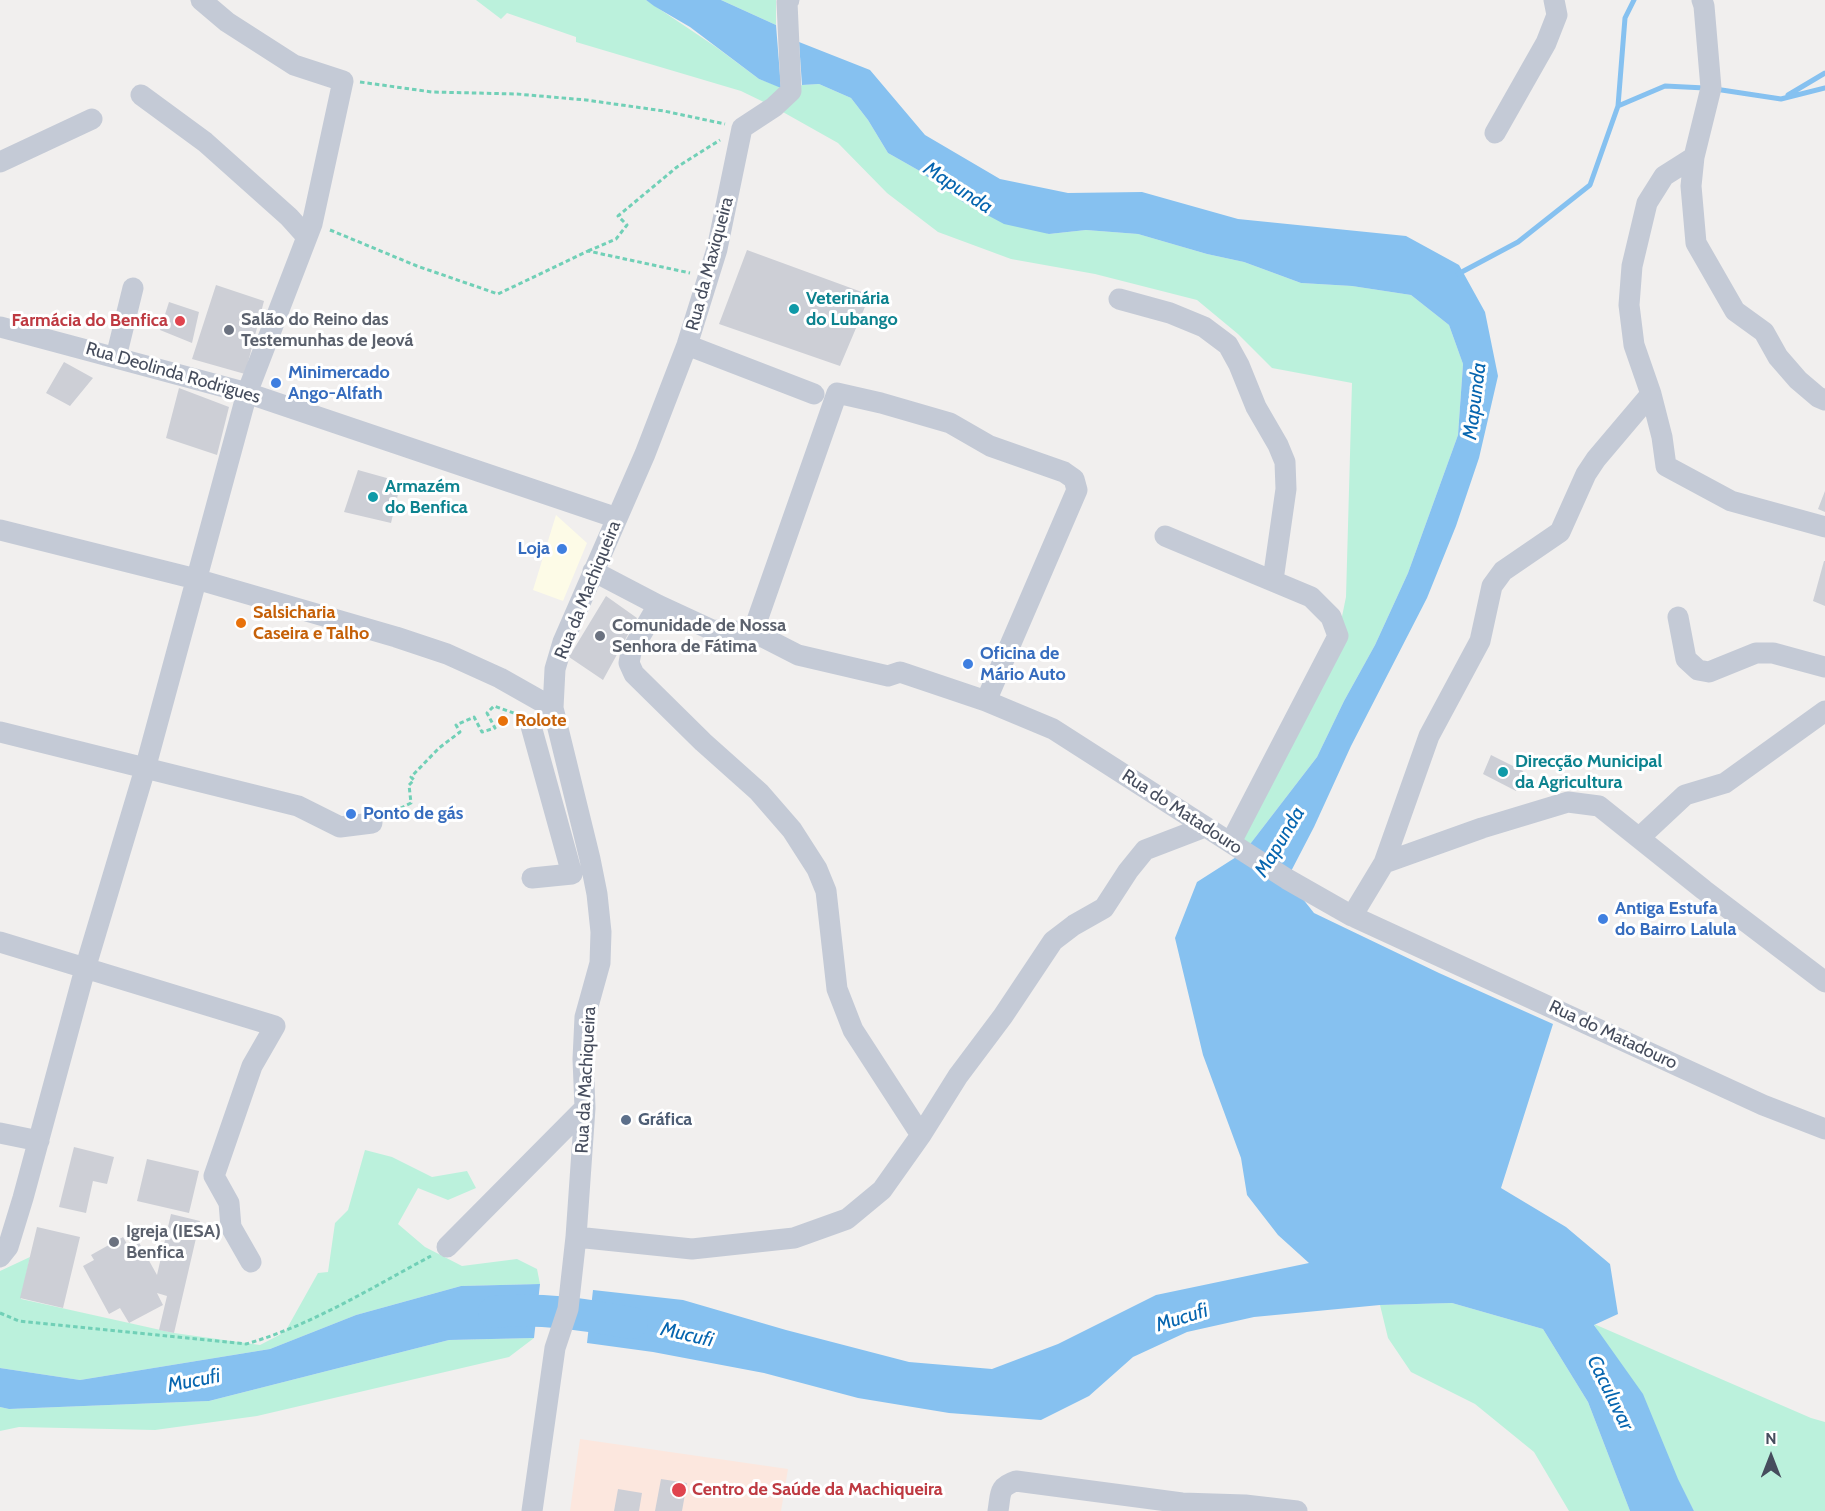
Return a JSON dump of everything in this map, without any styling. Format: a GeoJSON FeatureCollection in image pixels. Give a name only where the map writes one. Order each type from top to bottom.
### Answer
{"type":"FeatureCollection","features":[{"type":"Feature","properties":{"kind":"street"},"geometry":{"type":"LineString","coordinates":[[0,1257],[8,1246],[39,1141],[85,969],[145,769],[247,393],[314,235],[312,224],[343,81],[294,65],[227,22],[201,0]]}},
{"type":"Feature","properties":{"kind":"street"},"geometry":{"type":"LineString","coordinates":[[742,128],[774,107],[791,92],[787,28],[787,2],[789,0]]}},
{"type":"Feature","properties":{"kind":"street"},"geometry":{"type":"LineString","coordinates":[[1495,133],[1546,43],[1557,15],[1554,0]]}},
{"type":"Feature","properties":{"kind":"street"},"geometry":{"type":"LineString","coordinates":[[1702,0],[1711,88],[1694,157],[1691,186],[1696,243],[1736,311],[1764,332],[1778,357],[1798,380],[1825,400]]}},
{"type":"Feature","properties":{"kind":"street"},"geometry":{"type":"LineString","coordinates":[[141,95],[205,142],[289,217],[314,235]]}},
{"type":"Feature","properties":{"kind":"street"},"geometry":{"type":"LineString","coordinates":[[0,162],[92,119]]}},
{"type":"Feature","properties":{"kind":"street","name":"Rua da Maxiqueira"},"geometry":{"type":"LineString","coordinates":[[645,454],[687,345],[709,277],[742,128]]}},
{"type":"Feature","properties":{"kind":"street"},"geometry":{"type":"LineString","coordinates":[[1694,157],[1664,176],[1647,203],[1632,266],[1629,305],[1634,345],[1651,394],[1662,437],[1666,466],[1731,501],[1825,527]]}},
{"type":"Feature","properties":{"kind":"street"},"geometry":{"type":"LineString","coordinates":[[116,357],[133,288]]}},
{"type":"Feature","properties":{"kind":"street"},"geometry":{"type":"LineString","coordinates":[[1119,299],[1170,313],[1204,327],[1228,345],[1239,365],[1256,407],[1278,444],[1285,462],[1286,489],[1273,580]]}},
{"type":"Feature","properties":{"kind":"street","name":"Rua Deolinda Rodrigues"},"geometry":{"type":"LineString","coordinates":[[0,327],[247,393],[617,518]]}},
{"type":"Feature","properties":{"kind":"street"},"geometry":{"type":"LineString","coordinates":[[687,345],[814,394]]}},
{"type":"Feature","properties":{"kind":"street"},"geometry":{"type":"LineString","coordinates":[[753,632],[837,393],[950,423],[990,446],[1064,472],[1074,479],[1077,490],[986,701]]}},
{"type":"Feature","properties":{"kind":"street"},"geometry":{"type":"LineString","coordinates":[[1352,916],[1384,864],[1428,736],[1480,641],[1491,586],[1503,571],[1560,532],[1586,474],[1651,394]]}},
{"type":"Feature","properties":{"kind":"street","name":"Rua da Machiqueira"},"geometry":{"type":"LineString","coordinates":[[532,1511],[555,1348],[568,1309],[571,1284],[585,1108],[583,1059],[585,1017],[600,963],[601,932],[590,859],[553,708],[555,669],[563,642],[645,454]]}},
{"type":"Feature","properties":{"kind":"street"},"geometry":{"type":"LineString","coordinates":[[0,530],[196,579],[385,634],[447,654],[500,678],[553,708]]}},
{"type":"Feature","properties":{"kind":"street"},"geometry":{"type":"LineString","coordinates":[[1165,536],[1311,597],[1331,617],[1338,636],[1238,847]]}},
{"type":"Feature","properties":{"kind":"street","name":"Rua do Matadouro"},"geometry":{"type":"LineString","coordinates":[[593,571],[712,630],[753,632],[798,656],[888,676],[900,672],[986,701],[1053,729],[1287,879],[1352,916],[1753,1100],[1825,1129]]}},
{"type":"Feature","properties":{"kind":"street"},"geometry":{"type":"LineString","coordinates":[[658,605],[631,652],[629,663],[634,674],[703,742],[759,792],[792,830],[817,869],[826,891],[837,988],[853,1030],[921,1135]]}},
{"type":"Feature","properties":{"kind":"street"},"geometry":{"type":"LineString","coordinates":[[1678,617],[1686,659],[1698,670],[1709,672],[1756,653],[1773,653],[1825,667]]}},
{"type":"Feature","properties":{"kind":"street"},"geometry":{"type":"LineString","coordinates":[[1639,838],[1685,795],[1725,783],[1825,711]]}},
{"type":"Feature","properties":{"kind":"street"},"geometry":{"type":"LineString","coordinates":[[531,726],[572,874],[532,878]]}},
{"type":"Feature","properties":{"kind":"street"},"geometry":{"type":"LineString","coordinates":[[0,732],[298,806],[339,827],[372,823]]}},
{"type":"Feature","properties":{"kind":"street"},"geometry":{"type":"LineString","coordinates":[[1384,864],[1482,828],[1568,802],[1599,806],[1825,982]]}},
{"type":"Feature","properties":{"kind":"street"},"geometry":{"type":"LineString","coordinates":[[576,1237],[692,1249],[794,1238],[847,1219],[882,1190],[921,1135],[958,1076],[1003,1016],[1053,941],[1074,925],[1104,908],[1145,850],[1205,827]]}},
{"type":"Feature","properties":{"kind":"street"},"geometry":{"type":"LineString","coordinates":[[0,942],[274,1026],[252,1066],[214,1176],[229,1203],[231,1227],[251,1263]]}},
{"type":"Feature","properties":{"kind":"street"},"geometry":{"type":"LineString","coordinates":[[447,1247],[585,1108]]}},
{"type":"Feature","properties":{"kind":"street"},"geometry":{"type":"LineString","coordinates":[[0,1133],[39,1141]]}},
{"type":"Feature","properties":{"kind":"street"},"geometry":{"type":"LineString","coordinates":[[998,1511],[1001,1491],[1006,1485],[1016,1480],[1181,1507],[1245,1505],[1297,1511]]}},
{"type":"Feature","properties":{"kind":"path"},"geometry":{"type":"LineString","coordinates":[[343,81],[432,92],[517,94],[586,100],[664,111],[742,128]]}},
{"type":"Feature","properties":{"kind":"path"},"geometry":{"type":"LineString","coordinates":[[314,235],[329,230],[417,266],[498,294],[616,239],[627,225],[618,216],[677,166],[742,128]]}},
{"type":"Feature","properties":{"kind":"path"},"geometry":{"type":"LineString","coordinates":[[588,251],[709,277]]}},
{"type":"Feature","properties":{"kind":"path"},"geometry":{"type":"LineString","coordinates":[[372,823],[411,803],[409,785],[414,780],[411,777],[439,748],[460,732],[456,725],[474,717],[482,732],[495,728],[487,713],[494,706],[518,714],[531,726]]}},
{"type":"Feature","properties":{"kind":"path"},"geometry":{"type":"LineString","coordinates":[[0,1313],[19,1321],[246,1344],[269,1338],[321,1315],[447,1247]]}},
{"type":"Feature","properties":{"kind":"shaded area"},"geometry":{"type":"Polygon","coordinates":[[[556,515],[587,543],[563,601],[533,590],[556,515]]]}},
{"type":"Feature","properties":{"kind":"shaded area","name":"Centro de Saúde da Machiqueira"},"geometry":{"type":"Polygon","coordinates":[[[580,1439],[788,1469],[781,1511],[570,1511],[580,1439]]]}},
{"type":"Feature","properties":{"kind":"green space"},"geometry":{"type":"Polygon","coordinates":[[[476,0],[646,0],[759,79],[791,91],[802,85],[819,84],[851,98],[868,120],[888,153],[1049,234],[1086,230],[1138,234],[1244,262],[1301,283],[1352,286],[1411,295],[1449,325],[1463,364],[1458,435],[1408,573],[1375,645],[1317,757],[1244,852],[1231,842],[1338,636],[1346,597],[1352,383],[1272,368],[1238,334],[1197,300],[1095,274],[1011,259],[938,232],[887,193],[838,143],[774,107],[741,91],[576,42],[576,37],[507,13],[501,19],[476,0]]]}},
{"type":"Feature","properties":{"kind":"green space"},"geometry":{"type":"Polygon","coordinates":[[[721,0],[776,0],[776,25],[721,0]]]}},
{"type":"Feature","properties":{"kind":"green space"},"geometry":{"type":"Polygon","coordinates":[[[365,1150],[392,1157],[432,1177],[467,1171],[476,1188],[448,1200],[418,1188],[398,1224],[425,1247],[462,1266],[517,1259],[537,1269],[540,1284],[461,1286],[356,1315],[270,1349],[80,1380],[0,1368],[0,1271],[30,1257],[21,1299],[174,1333],[260,1345],[285,1332],[318,1273],[328,1272],[335,1223],[348,1210],[365,1150]]]}},
{"type":"Feature","properties":{"kind":"green space"},"geometry":{"type":"Polygon","coordinates":[[[1452,1303],[1543,1329],[1588,1402],[1630,1511],[1569,1511],[1534,1452],[1475,1404],[1411,1372],[1388,1338],[1380,1305],[1452,1303]]]}},
{"type":"Feature","properties":{"kind":"green space"},"geometry":{"type":"Polygon","coordinates":[[[1594,1324],[1825,1422],[1825,1511],[1694,1511],[1594,1324]]]}},
{"type":"Feature","properties":{"kind":"green space"},"geometry":{"type":"Polygon","coordinates":[[[534,1338],[509,1357],[257,1416],[155,1430],[19,1427],[0,1431],[0,1407],[9,1409],[209,1401],[449,1340],[534,1338]]]}},
{"type":"Feature","properties":{"kind":"water"},"geometry":{"type":"Polygon","coordinates":[[[646,0],[721,0],[776,25],[781,88],[759,79],[690,27],[646,0]]]}},
{"type":"Feature","properties":{"kind":"water"},"geometry":{"type":"Polygon","coordinates":[[[799,42],[870,70],[925,135],[1000,179],[1068,193],[1142,192],[1238,219],[1406,236],[1459,265],[1485,312],[1498,376],[1479,458],[1456,526],[1427,598],[1351,746],[1287,879],[1314,913],[1553,1024],[1501,1188],[1566,1227],[1610,1264],[1618,1314],[1594,1325],[1643,1394],[1678,1479],[1694,1511],[1630,1511],[1588,1402],[1543,1329],[1452,1303],[1380,1305],[1254,1317],[1187,1332],[1133,1357],[1089,1396],[1041,1420],[949,1413],[858,1398],[764,1373],[653,1352],[587,1343],[593,1290],[683,1300],[909,1362],[992,1369],[1058,1344],[1156,1295],[1309,1263],[1278,1235],[1247,1195],[1241,1158],[1203,1055],[1175,938],[1197,882],[1244,852],[1317,757],[1375,645],[1408,573],[1458,435],[1463,364],[1449,325],[1411,295],[1352,286],[1301,283],[1244,262],[1138,234],[1086,230],[1049,234],[1004,224],[963,202],[918,170],[888,153],[868,120],[851,98],[819,84],[802,85],[799,42]]]}},
{"type":"Feature","properties":{"kind":"water"},"geometry":{"type":"Polygon","coordinates":[[[540,1284],[534,1338],[449,1340],[209,1401],[9,1409],[0,1407],[0,1368],[80,1380],[270,1349],[356,1315],[461,1286],[540,1284]]]}},
{"type":"Feature","properties":{"kind":"building","name":"Veterinária do Lubango"},"geometry":{"type":"Polygon","coordinates":[[[747,250],[870,295],[840,366],[719,324],[747,250]]]}},
{"type":"Feature","properties":{"kind":"building","name":"Salão do Reino das Testemunhas de Jeová"},"geometry":{"type":"Polygon","coordinates":[[[216,285],[264,301],[245,374],[192,359],[216,285]]]}},
{"type":"Feature","properties":{"kind":"building","name":"Farmácia do Benfica"},"geometry":{"type":"Polygon","coordinates":[[[169,302],[199,312],[192,343],[160,330],[169,302]]]}},
{"type":"Feature","properties":{"kind":"building"},"geometry":{"type":"Polygon","coordinates":[[[64,362],[93,378],[70,406],[46,393],[64,362]]]}},
{"type":"Feature","properties":{"kind":"building"},"geometry":{"type":"Polygon","coordinates":[[[179,388],[229,407],[217,455],[166,438],[179,388]]]}},
{"type":"Feature","properties":{"kind":"building","name":"Armazém do Benfica"},"geometry":{"type":"Polygon","coordinates":[[[358,470],[401,482],[391,523],[344,512],[358,470]]]}},
{"type":"Feature","properties":{"kind":"building"},"geometry":{"type":"Polygon","coordinates":[[[1825,491],[1825,512],[1818,509],[1825,491]]]}},
{"type":"Feature","properties":{"kind":"building"},"geometry":{"type":"Polygon","coordinates":[[[1825,561],[1825,606],[1813,601],[1825,561]]]}},
{"type":"Feature","properties":{"kind":"building","name":"Comunidade de Nossa Senhora de Fátima"},"geometry":{"type":"Polygon","coordinates":[[[606,596],[637,618],[603,680],[569,657],[606,596]]]}},
{"type":"Feature","properties":{"kind":"building","name":"Direcção Municipal da Agricultura"},"geometry":{"type":"Polygon","coordinates":[[[1491,755],[1523,771],[1516,791],[1483,774],[1491,755]]]}},
{"type":"Feature","properties":{"kind":"building"},"geometry":{"type":"Polygon","coordinates":[[[74,1147],[114,1157],[107,1184],[93,1181],[86,1213],[59,1207],[74,1147]]]}},
{"type":"Feature","properties":{"kind":"building"},"geometry":{"type":"Polygon","coordinates":[[[147,1159],[199,1171],[189,1213],[137,1201],[147,1159]]]}},
{"type":"Feature","properties":{"kind":"building"},"geometry":{"type":"Polygon","coordinates":[[[171,1214],[200,1221],[174,1333],[159,1330],[167,1296],[157,1293],[163,1305],[129,1323],[120,1308],[109,1314],[83,1266],[94,1260],[91,1255],[123,1237],[127,1244],[137,1239],[157,1275],[171,1214]]]}},
{"type":"Feature","properties":{"kind":"building"},"geometry":{"type":"Polygon","coordinates":[[[37,1227],[80,1237],[63,1308],[20,1298],[37,1227]]]}},
{"type":"Feature","properties":{"kind":"building"},"geometry":{"type":"Polygon","coordinates":[[[661,1479],[687,1483],[682,1511],[655,1511],[661,1479]]]}},
{"type":"Feature","properties":{"kind":"building"},"geometry":{"type":"Polygon","coordinates":[[[618,1489],[642,1493],[639,1511],[614,1511],[618,1489]]]}},
{"type":"Feature","properties":{"kind":"waterway"},"geometry":{"type":"LineString","coordinates":[[1458,274],[1518,242],[1590,185],[1618,106],[1625,18],[1634,0]]}},
{"type":"Feature","properties":{"kind":"waterway"},"geometry":{"type":"LineString","coordinates":[[1788,95],[1825,73]]}},
{"type":"Feature","properties":{"kind":"waterway"},"geometry":{"type":"LineString","coordinates":[[1618,106],[1665,86],[1705,88]]}},
{"type":"Feature","properties":{"kind":"waterway"},"geometry":{"type":"LineString","coordinates":[[1715,89],[1781,99],[1825,88]]}},
{"type":"Feature","properties":{"kind":"waterway","name":"Mucufi"},"geometry":{"type":"LineString","coordinates":[[494,1312],[546,1311],[632,1323]]}},
{"type":"Feature","properties":{"kind":"place","name":"Veterinária do Lubango"},"geometry":{"type":"Point","coordinates":[794,309]}},
{"type":"Feature","properties":{"kind":"place","name":"Farmácia do Benfica"},"geometry":{"type":"Point","coordinates":[180,321]}},
{"type":"Feature","properties":{"kind":"place","name":"Salão do Reino das Testemunhas de Jeová"},"geometry":{"type":"Point","coordinates":[229,330]}},
{"type":"Feature","properties":{"kind":"place","name":"Minimercado Ango-Alfath"},"geometry":{"type":"Point","coordinates":[276,383]}},
{"type":"Feature","properties":{"kind":"place","name":"Armazém do Benfica"},"geometry":{"type":"Point","coordinates":[373,497]}},
{"type":"Feature","properties":{"kind":"place","name":"Loja"},"geometry":{"type":"Point","coordinates":[562,549]}},
{"type":"Feature","properties":{"kind":"place","name":"Salsicharia Caseira e Talho"},"geometry":{"type":"Point","coordinates":[241,623]}},
{"type":"Feature","properties":{"kind":"place","name":"Comunidade de Nossa Senhora de Fátima"},"geometry":{"type":"Point","coordinates":[600,636]}},
{"type":"Feature","properties":{"kind":"place","name":"Oficina de Mário Auto"},"geometry":{"type":"Point","coordinates":[968,664]}},
{"type":"Feature","properties":{"kind":"place","name":"Rolote"},"geometry":{"type":"Point","coordinates":[503,721]}},
{"type":"Feature","properties":{"kind":"place","name":"Direcção Municipal da Agricultura"},"geometry":{"type":"Point","coordinates":[1503,772]}},
{"type":"Feature","properties":{"kind":"place","name":"Ponto de gás"},"geometry":{"type":"Point","coordinates":[351,814]}},
{"type":"Feature","properties":{"kind":"place","name":"Antiga Estufa do Bairro Lalula"},"geometry":{"type":"Point","coordinates":[1603,919]}},
{"type":"Feature","properties":{"kind":"place","name":"Gráfica"},"geometry":{"type":"Point","coordinates":[626,1120]}},
{"type":"Feature","properties":{"kind":"place","name":"Igreja (IESA) Benfica"},"geometry":{"type":"Point","coordinates":[114,1242]}},
{"type":"Feature","properties":{"kind":"place","name":"Centro de Saúde da Machiqueira"},"geometry":{"type":"Point","coordinates":[679,1490]}},
{"type":"Feature","properties":{"kind":"water label","name":"Mapunda"},"geometry":{"type":"Point","coordinates":[958,188]}},
{"type":"Feature","properties":{"kind":"water label","name":"Mapunda"},"geometry":{"type":"Point","coordinates":[1475,401]}},
{"type":"Feature","properties":{"kind":"water label","name":"Mapunda"},"geometry":{"type":"Point","coordinates":[1280,842]}},
{"type":"Feature","properties":{"kind":"water label","name":"Caculuvar"},"geometry":{"type":"Point","coordinates":[1610,1393]}}]}
